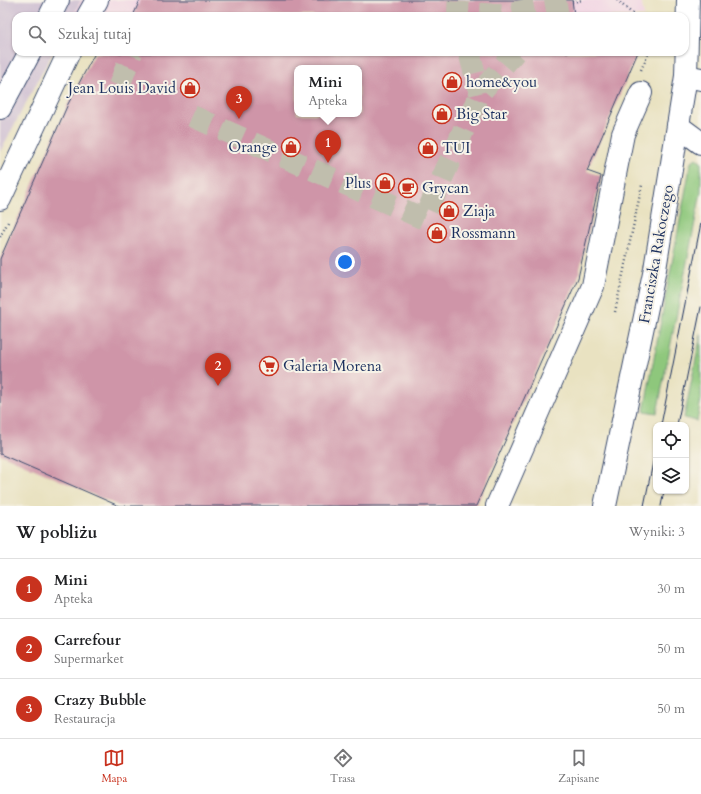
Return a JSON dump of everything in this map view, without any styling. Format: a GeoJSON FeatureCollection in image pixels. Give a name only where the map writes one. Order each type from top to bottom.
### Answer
{"type":"FeatureCollection","features":[{"type":"Feature","properties":{"kind":"main road"},"geometry":{"type":"LineString","coordinates":[[52,12],[58,0]]}},
{"type":"Feature","properties":{"kind":"main road"},"geometry":{"type":"LineString","coordinates":[[90,12],[97,0]]}},
{"type":"Feature","properties":{"kind":"main road","name":"Franciszka Rakoczego"},"geometry":{"type":"LineString","coordinates":[[688,0],[689,12]]}},
{"type":"Feature","properties":{"kind":"main road","name":"Franciszka Rakoczego"},"geometry":{"type":"LineString","coordinates":[[605,506],[655,269],[678,126],[694,78],[689,13]]}},
{"type":"Feature","properties":{"kind":"main road"},"geometry":{"type":"LineString","coordinates":[[0,108],[28,56]]}},
{"type":"Feature","properties":{"kind":"main road"},"geometry":{"type":"LineString","coordinates":[[0,199],[67,56]]}},
{"type":"Feature","properties":{"kind":"main road"},"geometry":{"type":"LineString","coordinates":[[497,506],[593,286],[623,134],[641,93]]}},
{"type":"Feature","properties":{"kind":"main road"},"geometry":{"type":"LineString","coordinates":[[678,126],[701,143]]}},
{"type":"Feature","properties":{"kind":"path"},"geometry":{"type":"LineString","coordinates":[[572,2],[582,0]]}},
{"type":"Feature","properties":{"kind":"path"},"geometry":{"type":"LineString","coordinates":[[617,0],[631,12]]}},
{"type":"Feature","properties":{"kind":"path"},"geometry":{"type":"LineString","coordinates":[[615,312],[644,178]]}},
{"type":"Feature","properties":{"kind":"shaded area"},"geometry":{"type":"Polygon","coordinates":[[[0,0],[81,0],[75,12],[12,12],[12,56],[51,56],[0,152],[0,0]]]}},
{"type":"Feature","properties":{"kind":"shaded area"},"geometry":{"type":"Polygon","coordinates":[[[81,0],[641,0],[643,12],[75,12],[81,0]]]}},
{"type":"Feature","properties":{"kind":"green space"},"geometry":{"type":"Polygon","coordinates":[[[696,158],[701,162],[701,192],[657,413],[644,411],[691,162],[696,158]]]}},
{"type":"Feature","properties":{"kind":"green space"},"geometry":{"type":"Polygon","coordinates":[[[701,334],[701,399],[697,421],[684,418],[701,334]]]}},
{"type":"Feature","properties":{"kind":"building"},"geometry":{"type":"Polygon","coordinates":[[[140,0],[572,0],[574,12],[135,12],[140,0]]]}},
{"type":"Feature","properties":{"kind":"building","name":"Galeria Morena"},"geometry":{"type":"Polygon","coordinates":[[[93,56],[636,56],[587,171],[601,176],[578,278],[476,506],[119,506],[0,454],[0,259],[68,104],[93,56]]]}},
{"type":"Feature","properties":{"kind":"tunnel"},"geometry":{"type":"LineString","coordinates":[[517,12],[572,2]]}},
{"type":"Feature","properties":{"kind":"tunnel"},"geometry":{"type":"LineString","coordinates":[[119,86],[130,56]]}},
{"type":"Feature","properties":{"kind":"tunnel"},"geometry":{"type":"LineString","coordinates":[[470,56],[480,93]]}},
{"type":"Feature","properties":{"kind":"tunnel"},"geometry":{"type":"LineString","coordinates":[[192,116],[424,219],[480,93],[512,56]]}},
{"type":"Feature","properties":{"kind":"tram line"},"geometry":{"type":"LineString","coordinates":[[662,422],[701,223]]}},
{"type":"Feature","properties":{"kind":"tram line"},"geometry":{"type":"LineString","coordinates":[[678,422],[701,307]]}},
{"type":"Feature","properties":{"kind":"tram line"},"geometry":{"type":"LineString","coordinates":[[644,506],[654,458]]}},
{"type":"Feature","properties":{"kind":"tram line"},"geometry":{"type":"LineString","coordinates":[[661,506],[663,494]]}},
{"type":"Feature","properties":{"kind":"place","name":"home&you"},"geometry":{"type":"Point","coordinates":[452,82]}},
{"type":"Feature","properties":{"kind":"place","name":"Jean Louis David"},"geometry":{"type":"Point","coordinates":[190,88]}},
{"type":"Feature","properties":{"kind":"place","name":"Big Star"},"geometry":{"type":"Point","coordinates":[442,114]}},
{"type":"Feature","properties":{"kind":"place","name":"Crazy Bubble"},"geometry":{"type":"Point","coordinates":[239,119]}},
{"type":"Feature","properties":{"kind":"place","name":"Orange"},"geometry":{"type":"Point","coordinates":[291,147]}},
{"type":"Feature","properties":{"kind":"place","name":"TUI"},"geometry":{"type":"Point","coordinates":[428,148]}},
{"type":"Feature","properties":{"kind":"place","name":"Mini"},"geometry":{"type":"Point","coordinates":[328,163]}},
{"type":"Feature","properties":{"kind":"place","name":"Plus"},"geometry":{"type":"Point","coordinates":[385,183]}},
{"type":"Feature","properties":{"kind":"place","name":"Grycan"},"geometry":{"type":"Point","coordinates":[408,188]}},
{"type":"Feature","properties":{"kind":"place","name":"Ziaja"},"geometry":{"type":"Point","coordinates":[449,211]}},
{"type":"Feature","properties":{"kind":"place","name":"Rossmann"},"geometry":{"type":"Point","coordinates":[437,233]}},
{"type":"Feature","properties":{"kind":"place","name":"Galeria Morena"},"geometry":{"type":"Point","coordinates":[269,366]}},
{"type":"Feature","properties":{"kind":"place","name":"Carrefour"},"geometry":{"type":"Point","coordinates":[218,386]}}]}
